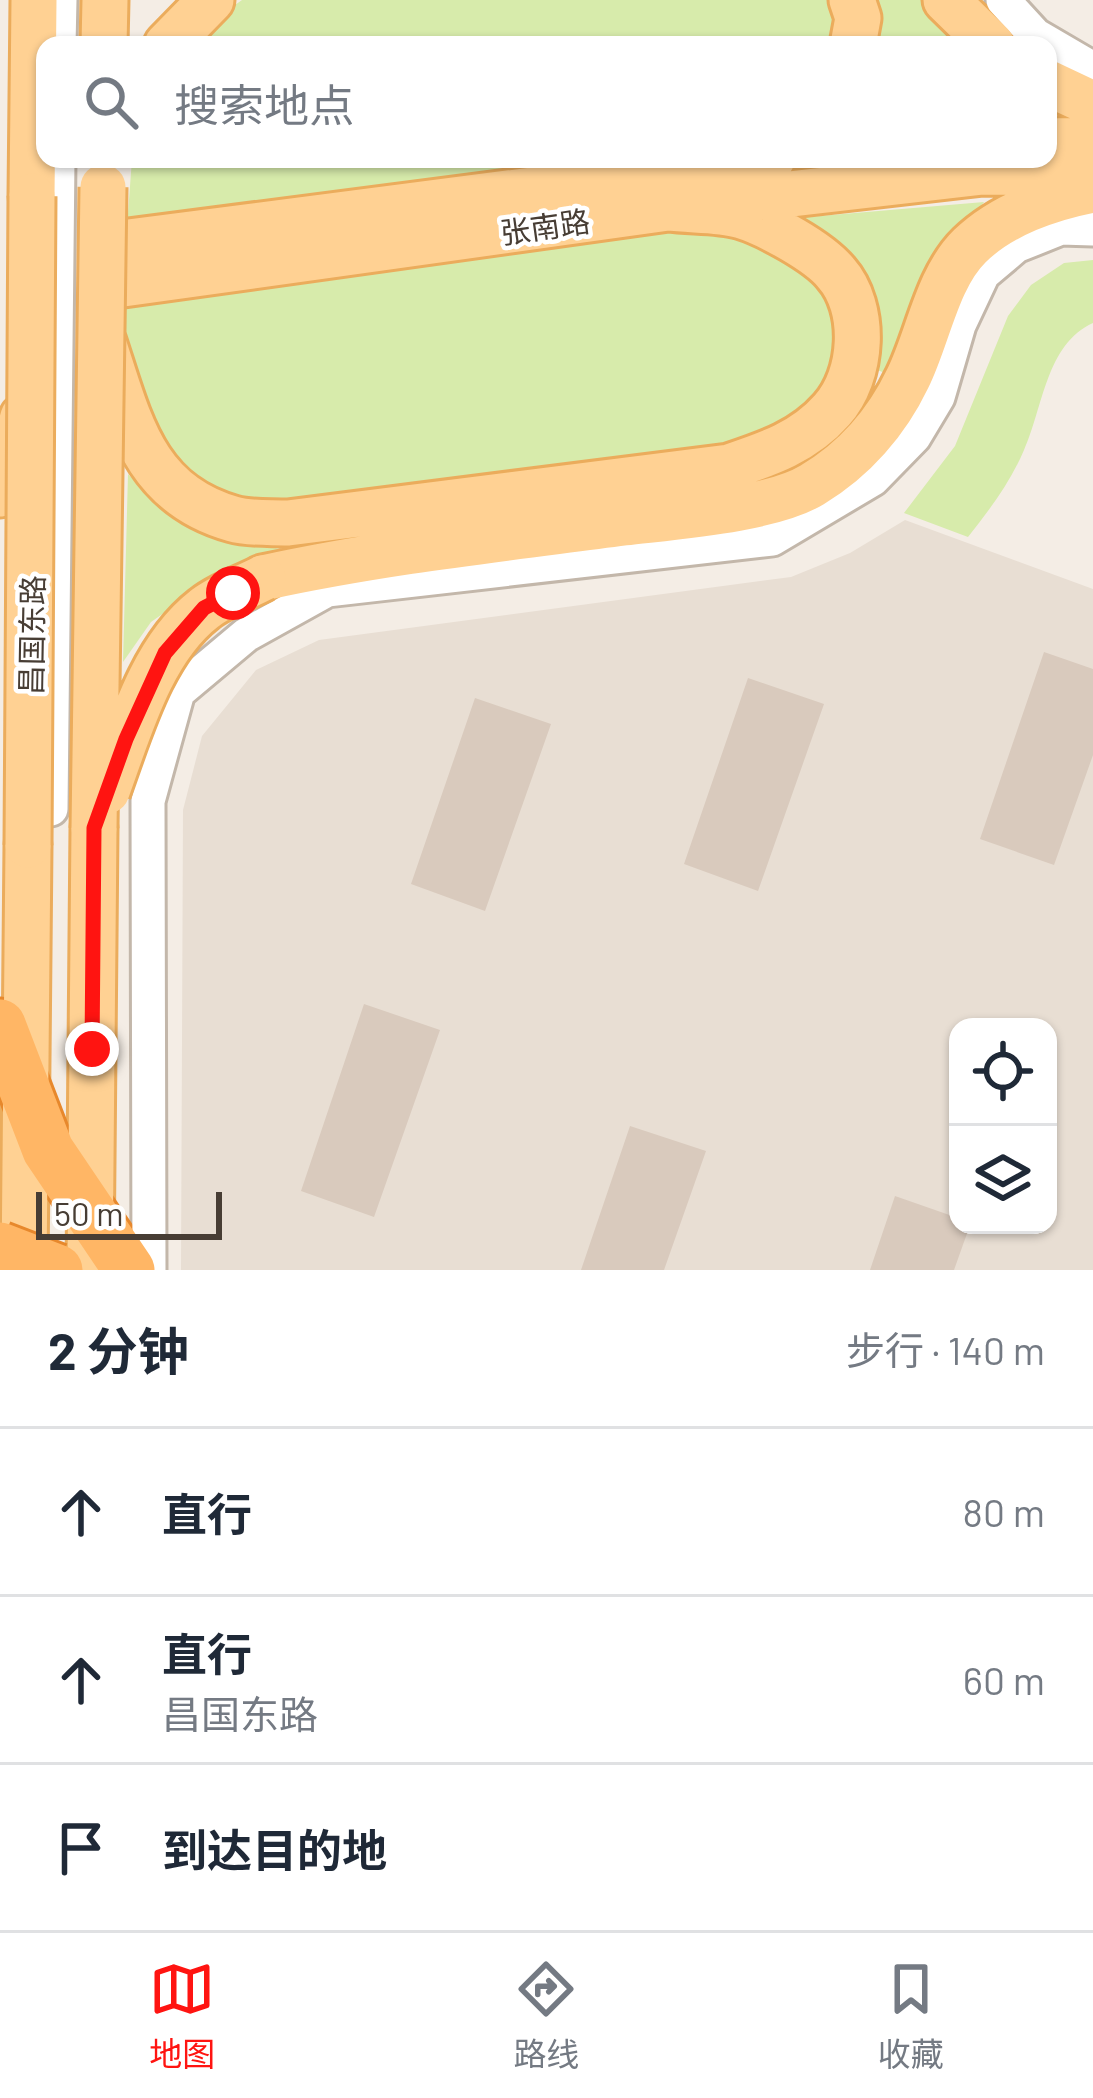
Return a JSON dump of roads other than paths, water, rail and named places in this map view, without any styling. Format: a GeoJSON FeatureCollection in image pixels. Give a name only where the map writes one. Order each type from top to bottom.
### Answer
{"type":"FeatureCollection","features":[{"type":"Feature","properties":{"kind":"highway"},"geometry":{"type":"LineString","coordinates":[[0,1025],[48,1150],[129,1270]]}},
{"type":"Feature","properties":{"kind":"highway"},"geometry":{"type":"LineString","coordinates":[[0,1248],[57,1270]]}},
{"type":"Feature","properties":{"kind":"main road","name":"昌国东路"},"geometry":{"type":"LineString","coordinates":[[34,0],[36,36]]}},
{"type":"Feature","properties":{"kind":"main road"},"geometry":{"type":"LineString","coordinates":[[104,36],[105,0]]}},
{"type":"Feature","properties":{"kind":"main road"},"geometry":{"type":"LineString","coordinates":[[176,36],[211,0]]}},
{"type":"Feature","properties":{"kind":"main road"},"geometry":{"type":"LineString","coordinates":[[852,0],[858,18],[855,36]]}},
{"type":"Feature","properties":{"kind":"main road"},"geometry":{"type":"LineString","coordinates":[[946,0],[983,36]]}},
{"type":"Feature","properties":{"kind":"main road"},"geometry":{"type":"LineString","coordinates":[[0,75],[36,157]]}},
{"type":"Feature","properties":{"kind":"main road"},"geometry":{"type":"LineString","coordinates":[[1057,87],[1093,104]]}},
{"type":"Feature","properties":{"kind":"main road"},"geometry":{"type":"LineString","coordinates":[[1057,141],[1093,140]]}},
{"type":"Feature","properties":{"kind":"main road","name":"昌国东路"},"geometry":{"type":"LineString","coordinates":[[24,1270],[49,822],[102,339],[100,168]]}},
{"type":"Feature","properties":{"kind":"main road","name":"张南路"},"geometry":{"type":"LineString","coordinates":[[6,279],[731,168]]}},
{"type":"Feature","properties":{"kind":"main road","name":"张南路"},"geometry":{"type":"LineString","coordinates":[[680,179],[1093,173]]}},
{"type":"Feature","properties":{"kind":"main road","name":"昌国东路"},"geometry":{"type":"LineString","coordinates":[[45,177],[34,343],[49,822],[90,1270]]}},
{"type":"Feature","properties":{"kind":"main road"},"geometry":{"type":"LineString","coordinates":[[102,339],[136,444],[183,499],[235,520],[288,523],[729,467],[790,445],[834,408],[854,370],[857,316],[837,273],[794,241],[680,179]]}},
{"type":"Feature","properties":{"kind":"main road"},"geometry":{"type":"LineString","coordinates":[[0,765],[49,822],[126,739],[165,653],[204,608],[263,578],[356,558],[735,509],[808,488],[865,445],[908,379],[936,302],[968,248],[1008,220],[1060,196],[1093,190]]}},
{"type":"Feature","properties":{"kind":"main road"},"geometry":{"type":"LineString","coordinates":[[0,494],[20,438],[34,343]]}},
{"type":"Feature","properties":{"kind":"lane"},"geometry":{"type":"LineString","coordinates":[[59,36],[60,0]]}},
{"type":"Feature","properties":{"kind":"lane"},"geometry":{"type":"LineString","coordinates":[[82,36],[83,0]]}},
{"type":"Feature","properties":{"kind":"lane"},"geometry":{"type":"LineString","coordinates":[[1003,0],[1037,36]]}},
{"type":"Feature","properties":{"kind":"lane"},"geometry":{"type":"LineString","coordinates":[[1057,48],[1093,69]]}},
{"type":"Feature","properties":{"kind":"lane"},"geometry":{"type":"LineString","coordinates":[[49,822],[100,168]]}},
{"type":"Feature","properties":{"kind":"lane"},"geometry":{"type":"LineString","coordinates":[[45,177],[49,822]]}},
{"type":"Feature","properties":{"kind":"lane"},"geometry":{"type":"LineString","coordinates":[[149,1270],[148,802],[178,692],[246,634],[327,590],[772,539],[873,478],[914,437],[938,397],[959,325],[983,274],[1016,246],[1061,228],[1093,229]]}},
{"type":"Feature","properties":{"kind":"lane"},"geometry":{"type":"LineString","coordinates":[[49,822],[148,802]]}}]}
